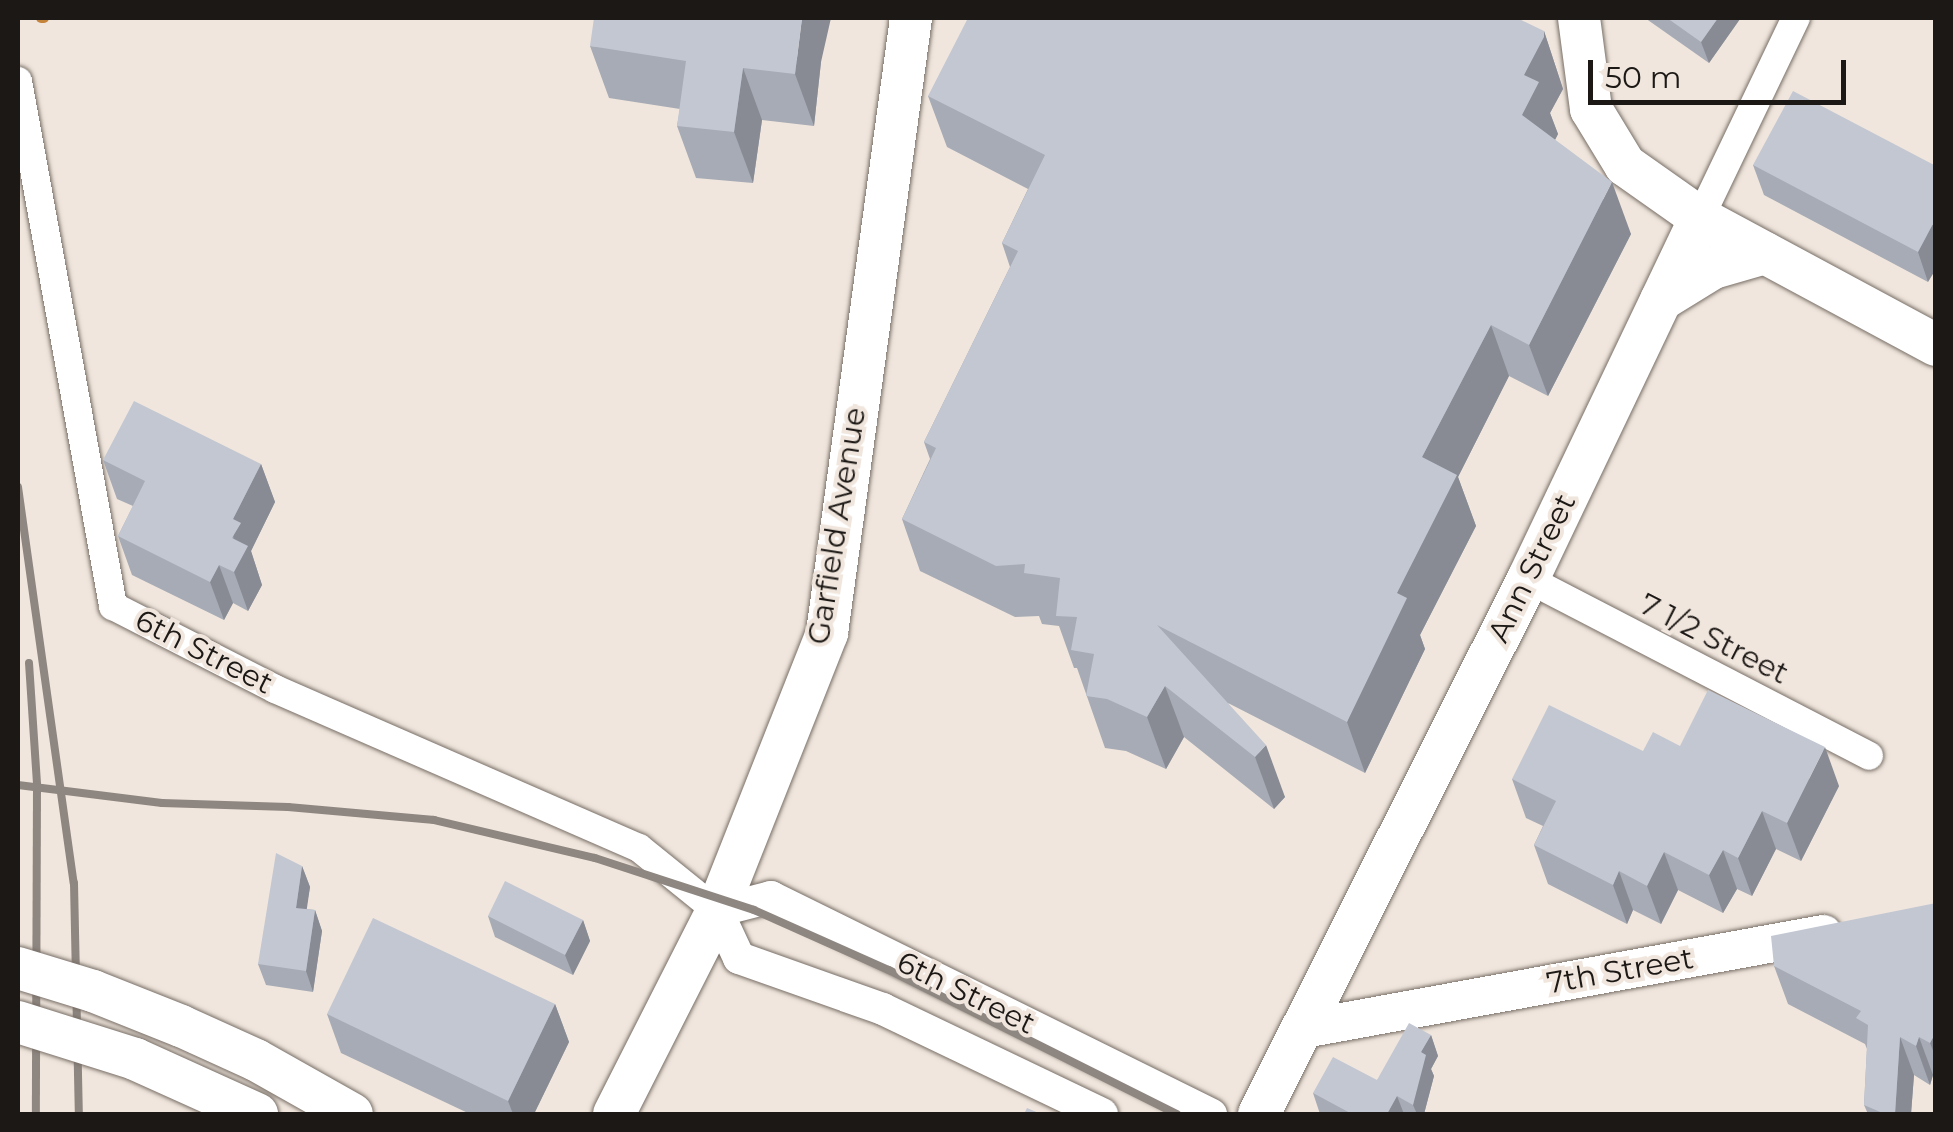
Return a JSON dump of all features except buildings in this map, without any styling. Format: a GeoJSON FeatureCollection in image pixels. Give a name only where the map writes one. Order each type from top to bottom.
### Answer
{"type":"FeatureCollection","features":[{"type":"Feature","properties":{"kind":"main road","name":"Garfield Avenue"},"geometry":{"type":"LineString","coordinates":[[614,1114],[717,911],[827,633],[911,18]]}},
{"type":"Feature","properties":{"kind":"main road"},"geometry":{"type":"LineString","coordinates":[[1580,18],[1591,109],[1625,165],[1641,180],[1700,218],[1936,345]]}},
{"type":"Feature","properties":{"kind":"main road","name":"Ann Street"},"geometry":{"type":"LineString","coordinates":[[1259,1114],[1528,579],[1700,218]]}},
{"type":"Feature","properties":{"kind":"main road"},"geometry":{"type":"LineString","coordinates":[[1661,300],[1713,268],[1765,253]]}},
{"type":"Feature","properties":{"kind":"main road","name":"7th Street"},"geometry":{"type":"LineString","coordinates":[[1304,1029],[1854,928]]}},
{"type":"Feature","properties":{"kind":"main road"},"geometry":{"type":"LineString","coordinates":[[18,968],[93,991],[196,1033],[256,1060],[352,1114]]}},
{"type":"Feature","properties":{"kind":"main road"},"geometry":{"type":"LineString","coordinates":[[18,1022],[150,1065],[257,1114]]}},
{"type":"Feature","properties":{"kind":"street","name":"Ann Street"},"geometry":{"type":"LineString","coordinates":[[1700,218],[1796,18]]}},
{"type":"Feature","properties":{"kind":"street","name":"6th Street"},"geometry":{"type":"LineString","coordinates":[[18,81],[113,606],[275,688],[639,848],[717,911],[739,958],[883,1008],[1102,1114]]}},
{"type":"Feature","properties":{"kind":"street","name":"7 1/2 Street"},"geometry":{"type":"LineString","coordinates":[[1528,579],[1869,756]]}},
{"type":"Feature","properties":{"kind":"street","name":"6th Street"},"geometry":{"type":"LineString","coordinates":[[717,911],[771,897],[1211,1114]]}},
{"type":"Feature","properties":{"kind":"railway"},"geometry":{"type":"LineString","coordinates":[[18,487],[74,883],[79,1114]]}},
{"type":"Feature","properties":{"kind":"railway"},"geometry":{"type":"LineString","coordinates":[[29,663],[37,785],[36,1114]]}},
{"type":"Feature","properties":{"kind":"railway"},"geometry":{"type":"LineString","coordinates":[[18,785],[162,803],[288,807],[434,820],[595,858],[754,910],[889,970],[1177,1114]]}}]}
